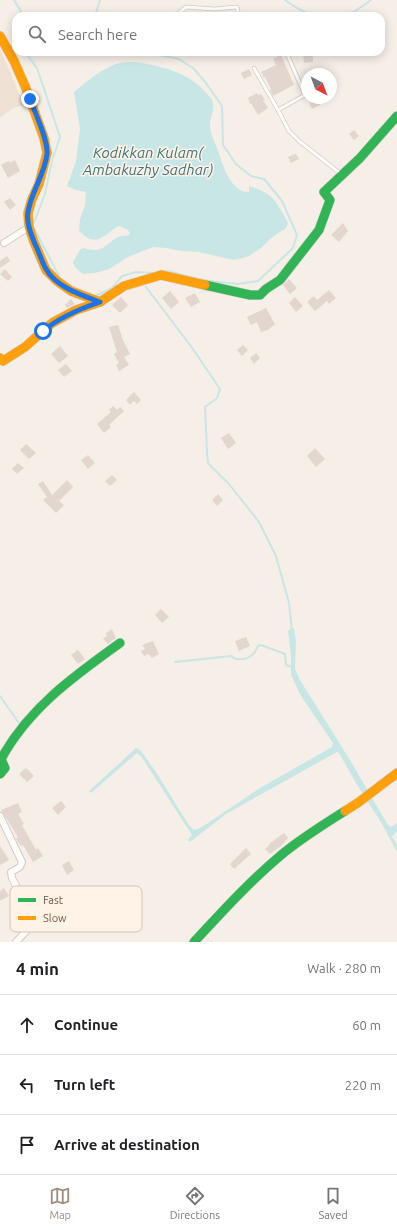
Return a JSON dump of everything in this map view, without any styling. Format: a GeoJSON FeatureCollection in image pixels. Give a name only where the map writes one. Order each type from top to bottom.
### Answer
{"type":"FeatureCollection","features":[{"type":"Feature","properties":{"kind":"street"},"geometry":{"type":"LineString","coordinates":[[0,36],[25,86],[44,138],[47,153],[28,213],[29,227],[46,270],[57,281],[71,291],[100,302]]}},
{"type":"Feature","properties":{"kind":"street"},"geometry":{"type":"LineString","coordinates":[[0,358],[3,361],[25,347],[52,323],[76,310],[100,302],[124,286],[161,275],[250,295],[260,295],[280,280],[319,230],[330,200],[324,192],[360,158],[397,116]]}},
{"type":"Feature","properties":{"kind":"street"},"geometry":{"type":"LineString","coordinates":[[4,243],[29,227]]}},
{"type":"Feature","properties":{"kind":"street"},"geometry":{"type":"LineString","coordinates":[[0,774],[5,768],[1,759],[22,725],[38,708],[81,671],[120,643]]}},
{"type":"Feature","properties":{"kind":"street"},"geometry":{"type":"LineString","coordinates":[[194,942],[232,901],[280,856],[306,836],[359,802],[397,773]]}},
{"type":"Feature","properties":{"kind":"street"},"geometry":{"type":"LineString","coordinates":[[0,816],[22,862],[20,867],[11,872],[16,886]]}},
{"type":"Feature","properties":{"kind":"street"},"geometry":{"type":"LineString","coordinates":[[16,942],[25,932]]}},
{"type":"Feature","properties":{"kind":"lane"},"geometry":{"type":"LineString","coordinates":[[180,12],[186,7],[214,9],[237,7],[238,12]]}},
{"type":"Feature","properties":{"kind":"lane"},"geometry":{"type":"LineString","coordinates":[[278,110],[305,94],[288,56]]}},
{"type":"Feature","properties":{"kind":"lane"},"geometry":{"type":"LineString","coordinates":[[254,68],[290,131],[299,142],[342,175]]}},
{"type":"Feature","properties":{"kind":"shaded area"},"geometry":{"type":"Polygon","coordinates":[[[0,48],[24,105],[13,108],[0,118],[0,48]]]}},
{"type":"Feature","properties":{"kind":"water","name":"Kodikkan Kulam( Ambakuzhy Sadhar)"},"geometry":{"type":"Polygon","coordinates":[[[135,62],[164,68],[183,75],[199,86],[209,96],[213,103],[210,121],[211,133],[228,176],[237,188],[242,191],[249,192],[249,186],[259,189],[272,198],[281,210],[288,223],[286,228],[247,257],[233,260],[199,252],[153,247],[128,257],[109,269],[95,273],[83,274],[75,267],[73,262],[80,250],[83,248],[99,250],[118,237],[130,234],[128,230],[119,226],[102,238],[94,240],[87,238],[79,231],[80,219],[85,205],[86,192],[67,186],[76,161],[80,129],[74,92],[94,76],[110,66],[121,63],[135,62]]]}},
{"type":"Feature","properties":{"kind":"water"},"geometry":{"type":"Polygon","coordinates":[[[294,628],[296,642],[295,669],[300,680],[350,760],[388,825],[391,827],[397,823],[397,831],[392,836],[397,845],[397,852],[382,824],[337,752],[226,814],[190,842],[188,840],[192,835],[141,756],[137,753],[91,793],[89,791],[136,748],[141,751],[156,772],[188,824],[194,830],[202,827],[260,788],[332,747],[333,743],[301,696],[291,675],[291,655],[288,631],[294,628]]]}},
{"type":"Feature","properties":{"kind":"building"},"geometry":{"type":"Polygon","coordinates":[[[281,56],[294,85],[273,96],[265,77],[264,78],[261,72],[276,65],[273,59],[281,56]]]}},
{"type":"Feature","properties":{"kind":"building"},"geometry":{"type":"Polygon","coordinates":[[[303,56],[313,56],[313,62],[304,63],[303,56]]]}},
{"type":"Feature","properties":{"kind":"building"},"geometry":{"type":"Polygon","coordinates":[[[249,69],[252,75],[244,79],[241,73],[249,69]]]}},
{"type":"Feature","properties":{"kind":"building"},"geometry":{"type":"Polygon","coordinates":[[[257,93],[258,95],[261,94],[268,108],[258,115],[251,103],[250,104],[248,98],[257,93]]]}},
{"type":"Feature","properties":{"kind":"building"},"geometry":{"type":"Polygon","coordinates":[[[310,104],[320,104],[320,105],[312,109],[310,104]]]}},
{"type":"Feature","properties":{"kind":"building"},"geometry":{"type":"Polygon","coordinates":[[[354,130],[359,136],[354,140],[349,134],[354,130]]]}},
{"type":"Feature","properties":{"kind":"building"},"geometry":{"type":"Polygon","coordinates":[[[296,154],[299,159],[291,163],[288,157],[296,154]]]}},
{"type":"Feature","properties":{"kind":"building"},"geometry":{"type":"Polygon","coordinates":[[[15,160],[20,171],[8,178],[1,165],[15,160]]]}},
{"type":"Feature","properties":{"kind":"building"},"geometry":{"type":"Polygon","coordinates":[[[10,198],[16,205],[10,210],[4,202],[10,198]]]}},
{"type":"Feature","properties":{"kind":"building"},"geometry":{"type":"Polygon","coordinates":[[[343,223],[348,231],[339,242],[331,235],[343,223]]]}},
{"type":"Feature","properties":{"kind":"building"},"geometry":{"type":"Polygon","coordinates":[[[7,256],[10,261],[0,268],[0,261],[7,256]]]}},
{"type":"Feature","properties":{"kind":"building"},"geometry":{"type":"Polygon","coordinates":[[[5,269],[12,277],[8,281],[0,274],[5,269]]]}},
{"type":"Feature","properties":{"kind":"building"},"geometry":{"type":"Polygon","coordinates":[[[289,279],[297,288],[290,294],[283,285],[289,279]]]}},
{"type":"Feature","properties":{"kind":"building"},"geometry":{"type":"Polygon","coordinates":[[[329,290],[336,298],[329,304],[327,301],[315,311],[307,302],[314,296],[317,300],[329,290]]]}},
{"type":"Feature","properties":{"kind":"building"},"geometry":{"type":"Polygon","coordinates":[[[170,291],[179,302],[171,309],[162,298],[170,291]]]}},
{"type":"Feature","properties":{"kind":"building"},"geometry":{"type":"Polygon","coordinates":[[[195,293],[200,302],[191,307],[185,298],[195,293]]]}},
{"type":"Feature","properties":{"kind":"building"},"geometry":{"type":"Polygon","coordinates":[[[121,297],[128,305],[120,313],[112,305],[121,297]]]}},
{"type":"Feature","properties":{"kind":"building"},"geometry":{"type":"Polygon","coordinates":[[[295,297],[303,306],[296,312],[289,303],[295,297]]]}},
{"type":"Feature","properties":{"kind":"building"},"geometry":{"type":"Polygon","coordinates":[[[71,299],[75,304],[67,308],[65,305],[71,299]]]}},
{"type":"Feature","properties":{"kind":"building"},"geometry":{"type":"Polygon","coordinates":[[[266,308],[275,324],[268,330],[261,332],[257,322],[251,325],[247,317],[266,308]]]}},
{"type":"Feature","properties":{"kind":"building"},"geometry":{"type":"Polygon","coordinates":[[[118,325],[130,354],[124,357],[129,365],[119,371],[116,365],[119,363],[114,354],[117,352],[109,327],[118,325]]]}},
{"type":"Feature","properties":{"kind":"building"},"geometry":{"type":"Polygon","coordinates":[[[243,345],[248,350],[242,356],[237,350],[243,345]]]}},
{"type":"Feature","properties":{"kind":"building"},"geometry":{"type":"Polygon","coordinates":[[[60,346],[68,356],[59,363],[51,354],[60,346]]]}},
{"type":"Feature","properties":{"kind":"building"},"geometry":{"type":"Polygon","coordinates":[[[256,353],[260,358],[254,364],[250,358],[256,353]]]}},
{"type":"Feature","properties":{"kind":"building"},"geometry":{"type":"Polygon","coordinates":[[[66,364],[72,371],[64,377],[58,370],[66,364]]]}},
{"type":"Feature","properties":{"kind":"building"},"geometry":{"type":"Polygon","coordinates":[[[134,392],[141,400],[137,404],[134,401],[130,405],[126,400],[134,392]]]}},
{"type":"Feature","properties":{"kind":"building"},"geometry":{"type":"Polygon","coordinates":[[[113,406],[117,410],[120,407],[124,411],[109,425],[111,427],[104,433],[97,424],[111,412],[109,410],[113,406]]]}},
{"type":"Feature","properties":{"kind":"building"},"geometry":{"type":"Polygon","coordinates":[[[229,433],[236,443],[228,449],[221,438],[229,433]]]}},
{"type":"Feature","properties":{"kind":"building"},"geometry":{"type":"Polygon","coordinates":[[[26,444],[36,453],[29,459],[20,450],[26,444]]]}},
{"type":"Feature","properties":{"kind":"building"},"geometry":{"type":"Polygon","coordinates":[[[315,448],[325,459],[316,467],[307,456],[315,448]]]}},
{"type":"Feature","properties":{"kind":"building"},"geometry":{"type":"Polygon","coordinates":[[[88,455],[95,463],[88,469],[81,460],[88,455]]]}},
{"type":"Feature","properties":{"kind":"building"},"geometry":{"type":"Polygon","coordinates":[[[18,463],[24,468],[17,474],[12,469],[18,463]]]}},
{"type":"Feature","properties":{"kind":"building"},"geometry":{"type":"Polygon","coordinates":[[[112,475],[117,480],[110,486],[105,481],[112,475]]]}},
{"type":"Feature","properties":{"kind":"building"},"geometry":{"type":"Polygon","coordinates":[[[67,480],[73,487],[59,501],[64,505],[56,513],[43,500],[47,497],[38,484],[43,481],[52,495],[67,480]]]}},
{"type":"Feature","properties":{"kind":"building"},"geometry":{"type":"Polygon","coordinates":[[[218,494],[223,500],[217,506],[212,500],[218,494]]]}},
{"type":"Feature","properties":{"kind":"building"},"geometry":{"type":"Polygon","coordinates":[[[161,609],[169,617],[162,623],[155,615],[161,609]]]}},
{"type":"Feature","properties":{"kind":"building"},"geometry":{"type":"Polygon","coordinates":[[[112,629],[116,638],[108,644],[103,639],[107,636],[106,633],[112,629]]]}},
{"type":"Feature","properties":{"kind":"building"},"geometry":{"type":"Polygon","coordinates":[[[246,637],[250,646],[239,651],[235,641],[246,637]]]}},
{"type":"Feature","properties":{"kind":"building"},"geometry":{"type":"Polygon","coordinates":[[[153,641],[159,654],[152,658],[148,654],[144,656],[141,651],[145,649],[142,645],[153,641]]]}},
{"type":"Feature","properties":{"kind":"building"},"geometry":{"type":"Polygon","coordinates":[[[78,650],[85,659],[78,664],[71,655],[78,650]]]}},
{"type":"Feature","properties":{"kind":"building"},"geometry":{"type":"Polygon","coordinates":[[[26,768],[34,776],[27,782],[19,774],[26,768]]]}},
{"type":"Feature","properties":{"kind":"building"},"geometry":{"type":"Polygon","coordinates":[[[61,801],[66,807],[58,815],[52,808],[61,801]]]}},
{"type":"Feature","properties":{"kind":"building"},"geometry":{"type":"Polygon","coordinates":[[[18,803],[22,812],[18,814],[24,824],[22,825],[36,850],[38,848],[43,856],[33,862],[23,845],[21,846],[16,839],[18,837],[1,810],[18,803]]]}},
{"type":"Feature","properties":{"kind":"building"},"geometry":{"type":"Polygon","coordinates":[[[284,833],[288,838],[281,846],[270,854],[265,849],[269,844],[284,833]]]}},
{"type":"Feature","properties":{"kind":"building"},"geometry":{"type":"Polygon","coordinates":[[[0,846],[9,860],[0,865],[0,846]]]}},
{"type":"Feature","properties":{"kind":"building"},"geometry":{"type":"Polygon","coordinates":[[[246,848],[251,854],[234,869],[230,864],[246,848]]]}},
{"type":"Feature","properties":{"kind":"building"},"geometry":{"type":"Polygon","coordinates":[[[69,861],[74,870],[67,875],[62,865],[69,861]]]}},
{"type":"Feature","properties":{"kind":"building"},"geometry":{"type":"Polygon","coordinates":[[[4,888],[9,896],[0,901],[0,891],[4,888]]]}},
{"type":"Feature","properties":{"kind":"waterway"},"geometry":{"type":"LineString","coordinates":[[14,0],[21,12]]}},
{"type":"Feature","properties":{"kind":"waterway"},"geometry":{"type":"LineString","coordinates":[[96,12],[100,0]]}},
{"type":"Feature","properties":{"kind":"waterway"},"geometry":{"type":"LineString","coordinates":[[285,0],[304,12]]}},
{"type":"Feature","properties":{"kind":"waterway"},"geometry":{"type":"LineString","coordinates":[[354,12],[371,0]]}},
{"type":"Feature","properties":{"kind":"waterway"},"geometry":{"type":"LineString","coordinates":[[28,56],[37,68],[60,137],[52,161],[45,194],[33,225]]}},
{"type":"Feature","properties":{"kind":"waterway"},"geometry":{"type":"LineString","coordinates":[[163,272],[168,271],[198,279],[238,284],[258,281],[293,248],[297,235],[282,201],[264,179],[251,176],[236,164],[223,145],[222,106],[206,83],[194,69],[179,59],[164,56]]}},
{"type":"Feature","properties":{"kind":"waterway"},"geometry":{"type":"LineString","coordinates":[[35,230],[60,278]]}},
{"type":"Feature","properties":{"kind":"waterway"},"geometry":{"type":"LineString","coordinates":[[95,296],[112,288],[122,276],[136,272],[153,273]]}},
{"type":"Feature","properties":{"kind":"waterway"},"geometry":{"type":"LineString","coordinates":[[146,287],[193,349],[220,389],[217,398],[205,407],[208,463],[229,484],[259,522],[276,556],[289,603],[292,631]]}},
{"type":"Feature","properties":{"kind":"waterway"},"geometry":{"type":"LineString","coordinates":[[175,662],[231,656],[237,659],[243,659],[253,654],[258,646],[261,645],[285,654],[286,665],[292,667]]}},
{"type":"Feature","properties":{"kind":"waterway"},"geometry":{"type":"LineString","coordinates":[[0,696],[19,723]]}},
{"type":"Feature","properties":{"kind":"traffic: fast"},"geometry":{"type":"LineString","coordinates":[[205,285],[250,295],[260,295],[280,280],[319,230],[330,200],[324,192],[360,158],[397,116]]}},
{"type":"Feature","properties":{"kind":"traffic: fast"},"geometry":{"type":"LineString","coordinates":[[0,774],[5,768],[1,759],[25,724],[54,694],[120,643]]}},
{"type":"Feature","properties":{"kind":"traffic: fast"},"geometry":{"type":"LineString","coordinates":[[194,942],[257,876],[280,856],[312,832],[345,811]]}},
{"type":"Feature","properties":{"kind":"traffic: slow"},"geometry":{"type":"LineString","coordinates":[[0,36],[14,61],[25,86],[44,138],[47,153],[39,184],[32,199],[28,213],[29,227],[34,242],[46,270],[57,281],[71,291],[100,302]]}},
{"type":"Feature","properties":{"kind":"traffic: slow"},"geometry":{"type":"LineString","coordinates":[[0,358],[3,361],[25,347],[52,323],[76,310],[100,302],[124,286],[161,275],[205,285]]}},
{"type":"Feature","properties":{"kind":"traffic: slow"},"geometry":{"type":"LineString","coordinates":[[345,811],[397,773]]}},
{"type":"Feature","properties":{"kind":"route"},"geometry":{"type":"LineString","coordinates":[[30,99],[44,138],[47,153],[28,213],[29,227],[34,242],[46,270],[57,281],[71,291],[100,302],[76,310],[52,323],[43,331]]}}]}
